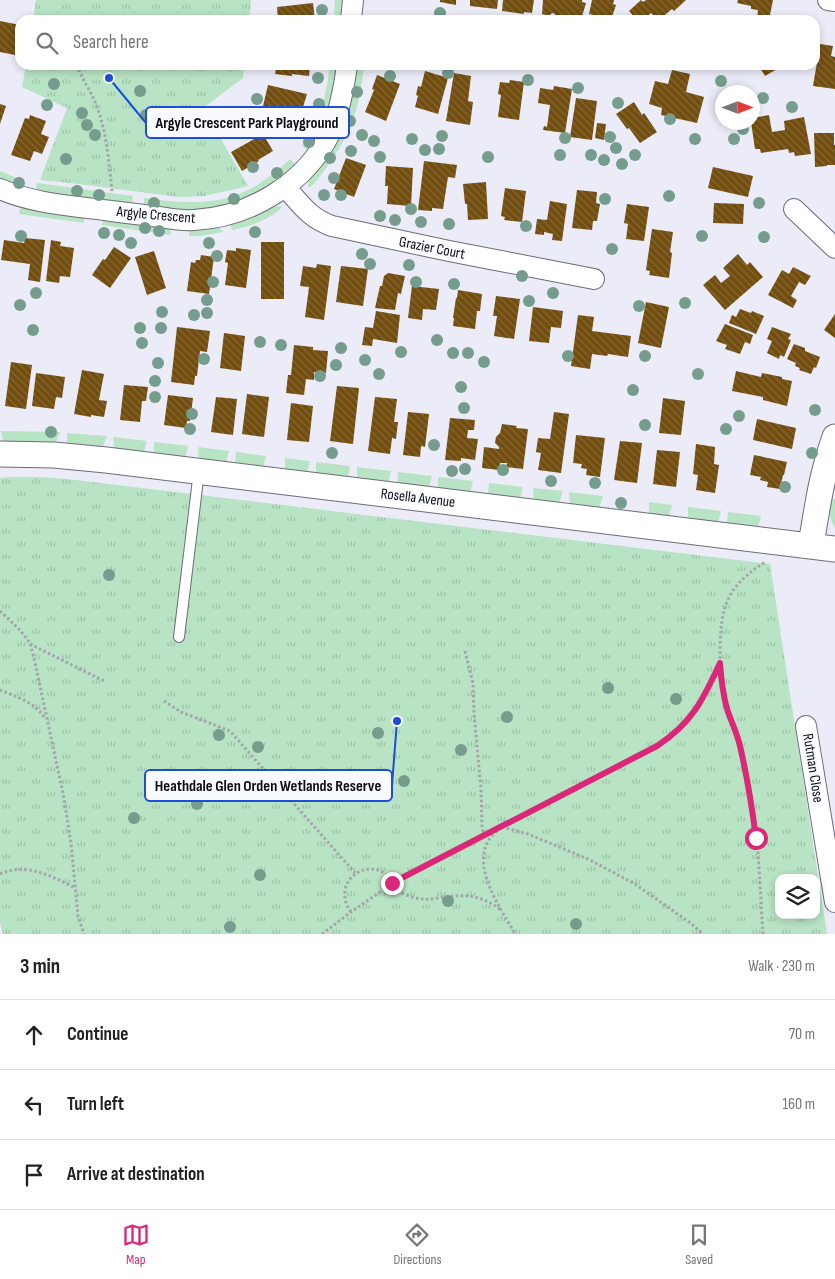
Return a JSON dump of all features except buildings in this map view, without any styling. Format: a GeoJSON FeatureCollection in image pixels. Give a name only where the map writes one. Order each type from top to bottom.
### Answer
{"type":"FeatureCollection","features":[{"type":"Feature","properties":{"kind":"street"},"geometry":{"type":"LineString","coordinates":[[352,15],[353,0]]}},
{"type":"Feature","properties":{"kind":"street"},"geometry":{"type":"LineString","coordinates":[[828,0],[835,1]]}},
{"type":"Feature","properties":{"kind":"street","name":"Argyle Crescent"},"geometry":{"type":"LineString","coordinates":[[0,189],[20,196],[49,202],[186,220],[222,216],[242,211],[285,187],[313,160],[331,132],[341,103],[346,70]]}},
{"type":"Feature","properties":{"kind":"street","name":"Grazier Court"},"geometry":{"type":"LineString","coordinates":[[285,187],[308,214],[332,226],[594,279]]}},
{"type":"Feature","properties":{"kind":"street"},"geometry":{"type":"LineString","coordinates":[[794,209],[835,248]]}},
{"type":"Feature","properties":{"kind":"street"},"geometry":{"type":"LineString","coordinates":[[823,547],[819,496],[825,468],[835,437]]}},
{"type":"Feature","properties":{"kind":"street","name":"Rosella Avenue"},"geometry":{"type":"LineString","coordinates":[[0,454],[54,455],[199,471],[823,547]]}},
{"type":"Feature","properties":{"kind":"street","name":"Rutman Close"},"geometry":{"type":"LineString","coordinates":[[806,726],[828,810],[835,902]]}},
{"type":"Feature","properties":{"kind":"lane"},"geometry":{"type":"LineString","coordinates":[[179,637],[199,471]]}},
{"type":"Feature","properties":{"kind":"path"},"geometry":{"type":"LineString","coordinates":[[80,70],[93,96],[102,121],[108,152],[112,191]]}},
{"type":"Feature","properties":{"kind":"path"},"geometry":{"type":"LineString","coordinates":[[763,934],[761,884],[752,802],[739,744],[723,693],[720,663],[721,620],[729,596],[734,588],[752,571],[769,561]]}},
{"type":"Feature","properties":{"kind":"path"},"geometry":{"type":"LineString","coordinates":[[0,611],[20,630],[30,643],[34,658],[64,798],[71,843],[78,916],[84,934]]}},
{"type":"Feature","properties":{"kind":"path"},"geometry":{"type":"LineString","coordinates":[[30,643],[104,681]]}},
{"type":"Feature","properties":{"kind":"path"},"geometry":{"type":"LineString","coordinates":[[466,651],[473,683],[484,836]]}},
{"type":"Feature","properties":{"kind":"path"},"geometry":{"type":"LineString","coordinates":[[322,934],[392,883],[657,746],[672,736],[696,710],[720,663]]}},
{"type":"Feature","properties":{"kind":"path"},"geometry":{"type":"LineString","coordinates":[[0,690],[33,706],[43,714],[48,724]]}},
{"type":"Feature","properties":{"kind":"path"},"geometry":{"type":"LineString","coordinates":[[164,701],[181,712],[230,730],[355,873]]}},
{"type":"Feature","properties":{"kind":"path"},"geometry":{"type":"LineString","coordinates":[[502,827],[493,834],[487,844],[483,867],[486,879],[515,934]]}},
{"type":"Feature","properties":{"kind":"path"},"geometry":{"type":"LineString","coordinates":[[502,827],[537,838],[588,859],[635,884],[703,934]]}},
{"type":"Feature","properties":{"kind":"path"},"geometry":{"type":"LineString","coordinates":[[350,912],[345,899],[345,890],[348,882],[355,873],[373,869],[382,872],[398,891],[407,895],[424,900],[466,895],[492,903],[502,910]]}},
{"type":"Feature","properties":{"kind":"path"},"geometry":{"type":"LineString","coordinates":[[0,874],[6,871],[38,871],[75,889]]}},
{"type":"Feature","properties":{"kind":"green space"},"geometry":{"type":"Polygon","coordinates":[[[36,0],[251,0],[250,15],[34,15],[36,0]]]}},
{"type":"Feature","properties":{"kind":"green space"},"geometry":{"type":"Polygon","coordinates":[[[335,0],[343,0],[342,15],[334,15],[335,0]]]}},
{"type":"Feature","properties":{"kind":"green space"},"geometry":{"type":"Polygon","coordinates":[[[25,70],[244,70],[243,78],[203,108],[248,186],[205,196],[179,197],[40,180],[67,108],[22,87],[25,70]]]}},
{"type":"Feature","properties":{"kind":"green space"},"geometry":{"type":"Polygon","coordinates":[[[329,70],[337,70],[330,106],[322,129],[308,151],[302,146],[313,127],[327,87],[329,70]]]}},
{"type":"Feature","properties":{"kind":"green space"},"geometry":{"type":"Polygon","coordinates":[[[354,70],[363,70],[358,101],[350,128],[330,163],[315,183],[308,188],[308,183],[354,70]]]}},
{"type":"Feature","properties":{"kind":"green space"},"geometry":{"type":"Polygon","coordinates":[[[290,159],[294,166],[283,175],[260,190],[235,202],[208,209],[194,210],[175,210],[144,206],[144,198],[186,202],[223,199],[256,185],[273,174],[290,159]]]}},
{"type":"Feature","properties":{"kind":"green space"},"geometry":{"type":"Polygon","coordinates":[[[0,171],[22,180],[20,187],[0,179],[0,171]]]}},
{"type":"Feature","properties":{"kind":"green space"},"geometry":{"type":"Polygon","coordinates":[[[37,183],[133,196],[132,202],[120,203],[36,191],[37,183]]]}},
{"type":"Feature","properties":{"kind":"green space"},"geometry":{"type":"Polygon","coordinates":[[[24,206],[82,215],[84,223],[19,214],[20,209],[24,206]]]}},
{"type":"Feature","properties":{"kind":"green space"},"geometry":{"type":"Polygon","coordinates":[[[282,206],[267,218],[252,225],[232,230],[230,223],[271,207],[282,206]]]}},
{"type":"Feature","properties":{"kind":"green space"},"geometry":{"type":"Polygon","coordinates":[[[108,219],[169,227],[171,231],[170,235],[102,225],[103,220],[108,219]]]}},
{"type":"Feature","properties":{"kind":"green space"},"geometry":{"type":"Polygon","coordinates":[[[218,226],[223,232],[189,236],[189,231],[192,228],[218,226]]]}},
{"type":"Feature","properties":{"kind":"green space"},"geometry":{"type":"Polygon","coordinates":[[[1,431],[60,432],[56,442],[3,441],[1,431]]]}},
{"type":"Feature","properties":{"kind":"green space"},"geometry":{"type":"Polygon","coordinates":[[[67,433],[107,436],[103,446],[67,443],[67,433]]]}},
{"type":"Feature","properties":{"kind":"green space"},"geometry":{"type":"Polygon","coordinates":[[[113,437],[147,441],[144,452],[114,448],[113,437]]]}},
{"type":"Feature","properties":{"kind":"green space"},"geometry":{"type":"Polygon","coordinates":[[[154,442],[188,446],[185,458],[154,454],[154,442]]]}},
{"type":"Feature","properties":{"kind":"green space"},"geometry":{"type":"Polygon","coordinates":[[[198,447],[229,451],[226,463],[199,460],[198,447]]]}},
{"type":"Feature","properties":{"kind":"green space"},"geometry":{"type":"Polygon","coordinates":[[[236,452],[266,456],[263,467],[235,464],[236,452]]]}},
{"type":"Feature","properties":{"kind":"green space"},"geometry":{"type":"Polygon","coordinates":[[[285,458],[310,461],[307,473],[285,470],[285,458]]]}},
{"type":"Feature","properties":{"kind":"green space"},"geometry":{"type":"Polygon","coordinates":[[[316,462],[350,466],[348,478],[316,474],[316,462]]]}},
{"type":"Feature","properties":{"kind":"green space"},"geometry":{"type":"Polygon","coordinates":[[[357,467],[391,471],[388,482],[357,479],[357,467]]]}},
{"type":"Feature","properties":{"kind":"green space"},"geometry":{"type":"Polygon","coordinates":[[[398,472],[432,476],[429,488],[397,484],[398,472]]]}},
{"type":"Feature","properties":{"kind":"green space"},"geometry":{"type":"Polygon","coordinates":[[[39,477],[67,479],[770,564],[818,874],[775,874],[775,919],[820,919],[820,889],[827,934],[3,934],[0,923],[0,478],[39,477]]]}},
{"type":"Feature","properties":{"kind":"green space"},"geometry":{"type":"Polygon","coordinates":[[[438,477],[473,481],[470,493],[438,489],[438,477]]]}},
{"type":"Feature","properties":{"kind":"green space"},"geometry":{"type":"Polygon","coordinates":[[[489,483],[523,487],[520,498],[488,494],[489,483]]]}},
{"type":"Feature","properties":{"kind":"green space"},"geometry":{"type":"Polygon","coordinates":[[[533,488],[563,491],[559,503],[534,500],[533,488]]]}},
{"type":"Feature","properties":{"kind":"green space"},"geometry":{"type":"Polygon","coordinates":[[[569,492],[603,496],[599,508],[570,504],[569,492]]]}},
{"type":"Feature","properties":{"kind":"green space"},"geometry":{"type":"Polygon","coordinates":[[[829,499],[835,499],[835,528],[829,514],[829,499]]]}},
{"type":"Feature","properties":{"kind":"green space"},"geometry":{"type":"Polygon","coordinates":[[[649,502],[672,505],[669,516],[649,514],[649,502]]]}},
{"type":"Feature","properties":{"kind":"green space"},"geometry":{"type":"Polygon","coordinates":[[[688,507],[721,511],[718,522],[688,518],[688,507]]]}},
{"type":"Feature","properties":{"kind":"green space"},"geometry":{"type":"Polygon","coordinates":[[[728,512],[761,516],[759,524],[757,527],[727,523],[728,512]]]}},
{"type":"Feature","properties":{"kind":"place","name":"Argyle Crescent Park Playground"},"geometry":{"type":"Point","coordinates":[109,78]}},
{"type":"Feature","properties":{"kind":"place","name":"Heathdale Glen Orden Wetlands Reserve"},"geometry":{"type":"Point","coordinates":[397,721]}},
{"type":"Feature","properties":{"kind":"route"},"geometry":{"type":"LineString","coordinates":[[392,883],[657,746],[672,736],[696,710],[720,663],[722,687],[739,744],[752,802],[756,838]]}}]}
